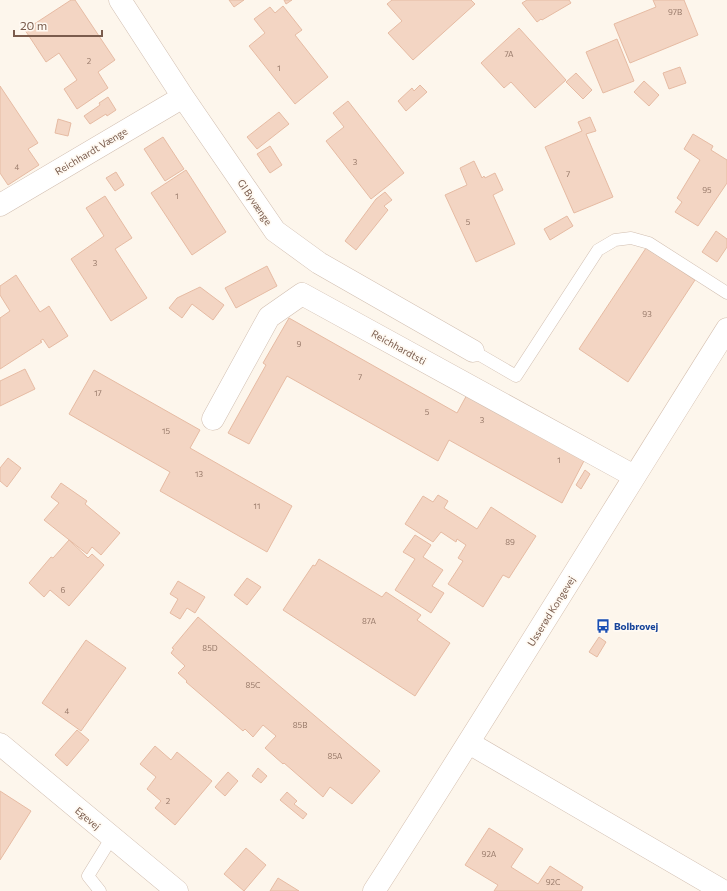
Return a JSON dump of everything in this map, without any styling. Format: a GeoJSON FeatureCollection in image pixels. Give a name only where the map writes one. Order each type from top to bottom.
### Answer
{"type":"FeatureCollection","features":[{"type":"Feature","properties":{"kind":"street","name":"Gl Byvænge"},"geometry":{"type":"LineString","coordinates":[[120,0],[183,97],[275,231],[319,263],[473,351]]}},
{"type":"Feature","properties":{"kind":"street","name":"Reichhardt Vænge"},"geometry":{"type":"LineString","coordinates":[[0,205],[183,97]]}},
{"type":"Feature","properties":{"kind":"street","name":"Reichhardtsti"},"geometry":{"type":"LineString","coordinates":[[213,419],[269,318],[302,294],[634,476]]}},
{"type":"Feature","properties":{"kind":"street","name":"Usserød Kongevej"},"geometry":{"type":"LineString","coordinates":[[374,891],[469,743],[727,329]]}},
{"type":"Feature","properties":{"kind":"street"},"geometry":{"type":"LineString","coordinates":[[469,743],[723,891]]}},
{"type":"Feature","properties":{"kind":"street","name":"Egevej"},"geometry":{"type":"LineString","coordinates":[[0,744],[177,891]]}},
{"type":"Feature","properties":{"kind":"lane"},"geometry":{"type":"LineString","coordinates":[[473,351],[516,376],[598,250],[615,240],[631,238],[649,243],[727,293]]}},
{"type":"Feature","properties":{"kind":"lane"},"geometry":{"type":"LineString","coordinates":[[100,891],[88,876],[112,837]]}},
{"type":"Feature","properties":{"kind":"building"},"geometry":{"type":"Polygon","coordinates":[[[71,0],[75,0],[115,60],[98,72],[108,88],[77,109],[64,89],[77,80],[59,53],[46,62],[25,30],[71,0]]]}},
{"type":"Feature","properties":{"kind":"building"},"geometry":{"type":"Polygon","coordinates":[[[229,0],[244,0],[234,7],[229,0]]]}},
{"type":"Feature","properties":{"kind":"building"},"geometry":{"type":"Polygon","coordinates":[[[284,0],[292,0],[286,4],[284,0]]]}},
{"type":"Feature","properties":{"kind":"building"},"geometry":{"type":"Polygon","coordinates":[[[392,0],[471,0],[475,4],[413,60],[388,33],[402,21],[387,4],[392,0]]]}},
{"type":"Feature","properties":{"kind":"building"},"geometry":{"type":"Polygon","coordinates":[[[527,0],[569,0],[571,3],[537,22],[522,3],[527,0]]]}},
{"type":"Feature","properties":{"kind":"building"},"geometry":{"type":"Polygon","coordinates":[[[653,0],[684,0],[698,35],[630,63],[614,24],[656,7],[653,0]]]}},
{"type":"Feature","properties":{"kind":"building"},"geometry":{"type":"Polygon","coordinates":[[[283,6],[302,30],[295,35],[328,77],[295,104],[249,46],[265,33],[254,19],[270,7],[275,13],[283,6]]]}},
{"type":"Feature","properties":{"kind":"building"},"geometry":{"type":"Polygon","coordinates":[[[519,28],[566,80],[535,108],[511,82],[504,88],[481,63],[519,28]]]}},
{"type":"Feature","properties":{"kind":"building"},"geometry":{"type":"Polygon","coordinates":[[[617,39],[634,81],[603,93],[586,52],[617,39]]]}},
{"type":"Feature","properties":{"kind":"building"},"geometry":{"type":"Polygon","coordinates":[[[680,67],[686,83],[669,89],[663,73],[680,67]]]}},
{"type":"Feature","properties":{"kind":"building"},"geometry":{"type":"Polygon","coordinates":[[[576,73],[592,90],[583,99],[566,82],[576,73]]]}},
{"type":"Feature","properties":{"kind":"building"},"geometry":{"type":"Polygon","coordinates":[[[644,81],[659,95],[649,106],[634,92],[644,81]]]}},
{"type":"Feature","properties":{"kind":"building"},"geometry":{"type":"Polygon","coordinates":[[[420,85],[427,92],[406,111],[398,101],[412,88],[414,91],[420,85]]]}},
{"type":"Feature","properties":{"kind":"building"},"geometry":{"type":"Polygon","coordinates":[[[0,86],[38,143],[28,149],[39,165],[8,185],[0,173],[0,86]]]}},
{"type":"Feature","properties":{"kind":"building"},"geometry":{"type":"Polygon","coordinates":[[[108,97],[116,110],[107,116],[106,114],[90,124],[84,116],[100,105],[99,103],[108,97]]]}},
{"type":"Feature","properties":{"kind":"building"},"geometry":{"type":"Polygon","coordinates":[[[348,101],[404,173],[371,199],[326,141],[344,127],[333,113],[348,101]]]}},
{"type":"Feature","properties":{"kind":"building"},"geometry":{"type":"Polygon","coordinates":[[[279,112],[289,124],[257,149],[247,137],[279,112]]]}},
{"type":"Feature","properties":{"kind":"building"},"geometry":{"type":"Polygon","coordinates":[[[590,117],[596,131],[586,134],[613,197],[574,213],[545,147],[582,131],[578,122],[590,117]]]}},
{"type":"Feature","properties":{"kind":"building"},"geometry":{"type":"Polygon","coordinates":[[[58,119],[71,123],[68,136],[55,133],[58,119]]]}},
{"type":"Feature","properties":{"kind":"building"},"geometry":{"type":"Polygon","coordinates":[[[693,134],[713,146],[711,150],[727,160],[727,183],[698,226],[675,212],[682,202],[677,198],[700,160],[684,149],[693,134]]]}},
{"type":"Feature","properties":{"kind":"building"},"geometry":{"type":"Polygon","coordinates":[[[163,137],[184,169],[165,181],[144,149],[163,137]]]}},
{"type":"Feature","properties":{"kind":"building"},"geometry":{"type":"Polygon","coordinates":[[[270,146],[282,165],[270,173],[257,154],[270,146]]]}},
{"type":"Feature","properties":{"kind":"building"},"geometry":{"type":"Polygon","coordinates":[[[474,161],[482,178],[495,173],[503,190],[493,195],[515,244],[476,262],[445,195],[467,185],[460,168],[474,161]]]}},
{"type":"Feature","properties":{"kind":"building"},"geometry":{"type":"Polygon","coordinates":[[[186,170],[226,232],[192,255],[151,193],[186,170]]]}},
{"type":"Feature","properties":{"kind":"building"},"geometry":{"type":"Polygon","coordinates":[[[116,172],[124,185],[115,191],[106,178],[116,172]]]}},
{"type":"Feature","properties":{"kind":"building"},"geometry":{"type":"Polygon","coordinates":[[[385,192],[392,200],[384,206],[388,210],[356,250],[345,241],[376,199],[385,192]]]}},
{"type":"Feature","properties":{"kind":"building"},"geometry":{"type":"Polygon","coordinates":[[[105,196],[132,238],[115,249],[147,298],[111,321],[71,259],[104,236],[86,208],[105,196]]]}},
{"type":"Feature","properties":{"kind":"building"},"geometry":{"type":"Polygon","coordinates":[[[567,216],[573,226],[550,240],[544,229],[567,216]]]}},
{"type":"Feature","properties":{"kind":"building"},"geometry":{"type":"Polygon","coordinates":[[[716,231],[727,239],[727,247],[717,262],[702,252],[716,231]]]}},
{"type":"Feature","properties":{"kind":"building"},"geometry":{"type":"Polygon","coordinates":[[[646,248],[695,280],[628,382],[579,349],[646,248]]]}},
{"type":"Feature","properties":{"kind":"building"},"geometry":{"type":"Polygon","coordinates":[[[267,266],[277,286],[236,308],[225,288],[267,266]]]}},
{"type":"Feature","properties":{"kind":"building"},"geometry":{"type":"Polygon","coordinates":[[[16,275],[40,312],[49,306],[68,336],[49,348],[43,339],[40,341],[42,342],[0,369],[0,318],[10,311],[0,295],[0,286],[16,275]]]}},
{"type":"Feature","properties":{"kind":"building"},"geometry":{"type":"Polygon","coordinates":[[[200,287],[224,305],[213,320],[192,304],[182,318],[169,308],[177,298],[200,287]]]}},
{"type":"Feature","properties":{"kind":"building"},"geometry":{"type":"Polygon","coordinates":[[[289,318],[457,413],[469,391],[586,457],[562,503],[449,440],[438,461],[287,376],[249,444],[228,433],[266,365],[263,363],[289,318]]]}},
{"type":"Feature","properties":{"kind":"building"},"geometry":{"type":"Polygon","coordinates":[[[25,369],[35,389],[0,406],[0,381],[25,369]]]}},
{"type":"Feature","properties":{"kind":"building"},"geometry":{"type":"Polygon","coordinates":[[[94,370],[200,430],[190,448],[292,506],[267,552],[160,491],[170,472],[69,414],[94,370]]]}},
{"type":"Feature","properties":{"kind":"building"},"geometry":{"type":"Polygon","coordinates":[[[8,458],[21,468],[7,487],[0,481],[0,468],[8,458]]]}},
{"type":"Feature","properties":{"kind":"building"},"geometry":{"type":"Polygon","coordinates":[[[585,470],[590,474],[581,489],[576,485],[585,470]]]}},
{"type":"Feature","properties":{"kind":"building"},"geometry":{"type":"Polygon","coordinates":[[[61,483],[87,501],[85,504],[120,533],[101,555],[92,547],[87,554],[44,520],[59,503],[51,497],[61,483]]]}},
{"type":"Feature","properties":{"kind":"building"},"geometry":{"type":"Polygon","coordinates":[[[438,495],[448,501],[444,508],[477,529],[491,507],[536,536],[509,578],[503,575],[483,607],[448,584],[463,561],[458,558],[466,545],[457,539],[456,542],[441,532],[433,542],[405,524],[423,496],[433,502],[438,495]]]}},
{"type":"Feature","properties":{"kind":"building"},"geometry":{"type":"Polygon","coordinates":[[[415,535],[431,545],[423,557],[443,570],[432,586],[444,593],[431,613],[395,590],[415,559],[403,552],[415,535]]]}},
{"type":"Feature","properties":{"kind":"building"},"geometry":{"type":"Polygon","coordinates":[[[69,540],[88,558],[92,554],[104,565],[69,606],[50,590],[44,597],[29,583],[51,557],[53,558],[69,540]]]}},
{"type":"Feature","properties":{"kind":"building"},"geometry":{"type":"Polygon","coordinates":[[[319,559],[382,597],[386,592],[421,615],[417,620],[450,643],[415,696],[283,610],[313,565],[315,566],[319,559]]]}},
{"type":"Feature","properties":{"kind":"building"},"geometry":{"type":"Polygon","coordinates":[[[247,578],[261,587],[247,605],[234,595],[247,578]]]}},
{"type":"Feature","properties":{"kind":"building"},"geometry":{"type":"Polygon","coordinates":[[[178,581],[205,597],[195,613],[187,608],[180,619],[170,613],[178,599],[170,594],[178,581]]]}},
{"type":"Feature","properties":{"kind":"building"},"geometry":{"type":"Polygon","coordinates":[[[198,617],[380,771],[352,804],[330,787],[323,797],[265,748],[276,736],[263,725],[253,737],[245,729],[243,731],[186,682],[187,681],[178,673],[185,666],[171,653],[174,649],[172,648],[198,617]]]}},
{"type":"Feature","properties":{"kind":"building"},"geometry":{"type":"Polygon","coordinates":[[[599,637],[606,642],[597,657],[589,652],[599,637]]]}},
{"type":"Feature","properties":{"kind":"building"},"geometry":{"type":"Polygon","coordinates":[[[86,640],[126,668],[81,731],[42,703],[86,640]]]}},
{"type":"Feature","properties":{"kind":"building"},"geometry":{"type":"Polygon","coordinates":[[[77,730],[89,740],[67,766],[55,755],[77,730]]]}},
{"type":"Feature","properties":{"kind":"building"},"geometry":{"type":"Polygon","coordinates":[[[155,746],[171,760],[177,752],[212,781],[175,825],[155,808],[161,801],[147,789],[156,777],[140,764],[155,746]]]}},
{"type":"Feature","properties":{"kind":"building"},"geometry":{"type":"Polygon","coordinates":[[[258,768],[267,776],[261,783],[252,776],[258,768]]]}},
{"type":"Feature","properties":{"kind":"building"},"geometry":{"type":"Polygon","coordinates":[[[228,772],[238,781],[225,796],[215,787],[228,772]]]}},
{"type":"Feature","properties":{"kind":"building"},"geometry":{"type":"Polygon","coordinates":[[[0,791],[31,811],[0,860],[0,791]]]}},
{"type":"Feature","properties":{"kind":"building"},"geometry":{"type":"Polygon","coordinates":[[[287,792],[297,801],[294,804],[307,814],[303,819],[280,800],[287,792]]]}},
{"type":"Feature","properties":{"kind":"building"},"geometry":{"type":"Polygon","coordinates":[[[489,828],[523,849],[511,867],[538,884],[550,866],[583,887],[581,891],[494,891],[498,885],[465,865],[489,828]]]}},
{"type":"Feature","properties":{"kind":"building"},"geometry":{"type":"Polygon","coordinates":[[[246,848],[266,865],[244,891],[224,874],[246,848]]]}},
{"type":"Feature","properties":{"kind":"building"},"geometry":{"type":"Polygon","coordinates":[[[278,878],[299,891],[270,891],[278,878]]]}},
{"type":"Feature","properties":{"kind":"place","name":"Bolbrovej"},"geometry":{"type":"Point","coordinates":[603,626]}}]}
